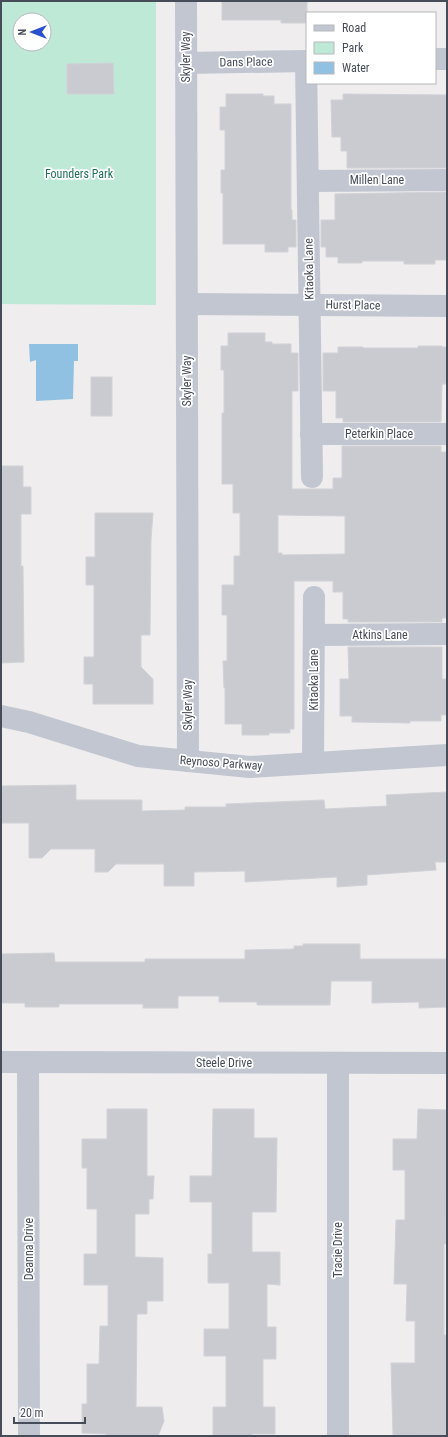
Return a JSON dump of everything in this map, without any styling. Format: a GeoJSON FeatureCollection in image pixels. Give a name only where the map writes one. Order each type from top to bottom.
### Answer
{"type":"FeatureCollection","features":[{"type":"Feature","properties":{"kind":"street","name":"Skyler Way"},"geometry":{"type":"LineString","coordinates":[[186,1],[188,761]]}},
{"type":"Feature","properties":{"kind":"street"},"geometry":{"type":"LineString","coordinates":[[436,59],[447,59]]}},
{"type":"Feature","properties":{"kind":"street","name":"Dans Place"},"geometry":{"type":"LineString","coordinates":[[186,63],[306,61]]}},
{"type":"Feature","properties":{"kind":"street","name":"Kitaoka Lane"},"geometry":{"type":"LineString","coordinates":[[306,84],[312,477]]}},
{"type":"Feature","properties":{"kind":"street","name":"Millen Lane"},"geometry":{"type":"LineString","coordinates":[[308,181],[447,180]]}},
{"type":"Feature","properties":{"kind":"street","name":"Hurst Place"},"geometry":{"type":"LineString","coordinates":[[187,304],[447,306]]}},
{"type":"Feature","properties":{"kind":"street","name":"Peterkin Place"},"geometry":{"type":"LineString","coordinates":[[311,434],[447,434]]}},
{"type":"Feature","properties":{"kind":"street","name":"Kitaoka Lane"},"geometry":{"type":"LineString","coordinates":[[313,764],[314,597]]}},
{"type":"Feature","properties":{"kind":"street","name":"Atkins Lane"},"geometry":{"type":"LineString","coordinates":[[314,635],[447,634]]}},
{"type":"Feature","properties":{"kind":"street","name":"Reynoso Parkway"},"geometry":{"type":"LineString","coordinates":[[1,716],[29,722],[138,756],[250,767],[447,756]]}},
{"type":"Feature","properties":{"kind":"street","name":"Steele Drive"},"geometry":{"type":"LineString","coordinates":[[1,1062],[447,1063]]}},
{"type":"Feature","properties":{"kind":"street","name":"Deanna Drive"},"geometry":{"type":"LineString","coordinates":[[28,1062],[29,1436]]}},
{"type":"Feature","properties":{"kind":"street","name":"Tracie Drive"},"geometry":{"type":"LineString","coordinates":[[338,1063],[338,1436]]}},
{"type":"Feature","properties":{"kind":"green space","name":"Founders Park"},"geometry":{"type":"Polygon","coordinates":[[[1,1],[156,1],[156,305],[1,304],[1,1]]]}},
{"type":"Feature","properties":{"kind":"water"},"geometry":{"type":"Polygon","coordinates":[[[29,344],[78,344],[78,361],[74,361],[73,399],[36,401],[36,360],[30,362],[29,344]]]}},
{"type":"Feature","properties":{"kind":"building"},"geometry":{"type":"Polygon","coordinates":[[[222,1],[307,1],[306,23],[281,23],[281,20],[222,20],[222,1]]]}},
{"type":"Feature","properties":{"kind":"building"},"geometry":{"type":"Polygon","coordinates":[[[113,63],[114,94],[67,94],[67,64],[113,63]]]}},
{"type":"Feature","properties":{"kind":"building"},"geometry":{"type":"Polygon","coordinates":[[[226,94],[263,94],[263,96],[274,96],[274,104],[291,104],[291,210],[292,220],[296,220],[296,247],[288,247],[288,252],[265,252],[265,244],[223,244],[223,193],[221,193],[221,170],[225,170],[225,130],[220,130],[220,107],[226,107],[226,94]]]}},
{"type":"Feature","properties":{"kind":"building"},"geometry":{"type":"Polygon","coordinates":[[[343,94],[447,95],[447,168],[347,168],[347,151],[341,151],[341,137],[332,137],[331,100],[343,100],[343,94]]]}},
{"type":"Feature","properties":{"kind":"building"},"geometry":{"type":"Polygon","coordinates":[[[447,192],[447,260],[435,260],[435,264],[404,264],[404,261],[362,261],[362,263],[338,263],[338,257],[326,257],[326,247],[321,247],[321,220],[335,220],[335,194],[447,192]]]}},
{"type":"Feature","properties":{"kind":"building"},"geometry":{"type":"Polygon","coordinates":[[[228,333],[265,333],[265,342],[272,342],[272,344],[291,344],[291,353],[298,353],[298,391],[292,391],[292,489],[333,489],[333,478],[342,478],[342,446],[441,446],[441,452],[447,452],[447,618],[442,618],[442,622],[348,622],[348,619],[343,619],[343,592],[333,592],[333,581],[294,581],[294,729],[290,729],[290,733],[242,735],[242,724],[225,724],[223,661],[227,661],[227,615],[222,615],[222,585],[234,585],[234,556],[240,556],[240,513],[233,513],[233,484],[222,484],[222,413],[224,413],[224,370],[221,370],[221,346],[228,346],[228,333]],[[278,515],[278,553],[282,553],[282,555],[345,554],[345,516],[278,515]]]}},
{"type":"Feature","properties":{"kind":"building"},"geometry":{"type":"Polygon","coordinates":[[[418,346],[447,347],[447,384],[442,384],[441,422],[343,422],[343,418],[336,418],[336,391],[323,391],[323,353],[338,353],[338,347],[418,348],[418,346]]]}},
{"type":"Feature","properties":{"kind":"building"},"geometry":{"type":"Polygon","coordinates":[[[91,377],[112,377],[112,416],[91,416],[91,377]]]}},
{"type":"Feature","properties":{"kind":"building"},"geometry":{"type":"Polygon","coordinates":[[[1,466],[23,466],[23,487],[31,487],[31,514],[21,514],[24,662],[1,663],[1,466]]]}},
{"type":"Feature","properties":{"kind":"building"},"geometry":{"type":"Polygon","coordinates":[[[95,513],[153,513],[151,539],[150,635],[141,635],[141,667],[153,679],[153,704],[93,704],[93,684],[84,684],[84,657],[94,657],[94,585],[86,585],[86,557],[95,557],[95,513]]]}},
{"type":"Feature","properties":{"kind":"building"},"geometry":{"type":"Polygon","coordinates":[[[348,647],[442,647],[442,679],[447,679],[447,715],[441,715],[441,721],[410,721],[410,723],[352,722],[352,716],[340,716],[340,679],[349,679],[348,647]]]}},
{"type":"Feature","properties":{"kind":"building"},"geometry":{"type":"Polygon","coordinates":[[[76,785],[76,800],[142,800],[142,811],[185,810],[185,807],[226,807],[226,804],[324,800],[325,809],[387,806],[386,795],[447,792],[447,862],[435,862],[436,870],[367,875],[367,885],[337,887],[337,877],[245,882],[245,871],[194,872],[194,886],[164,886],[164,864],[116,864],[108,872],[95,872],[95,849],[51,849],[42,858],[29,858],[29,823],[1,823],[1,786],[76,785]]]}},
{"type":"Feature","properties":{"kind":"building"},"geometry":{"type":"Polygon","coordinates":[[[303,944],[360,944],[360,959],[446,959],[446,1007],[419,1008],[419,1002],[372,1003],[372,981],[331,981],[330,1005],[257,1005],[257,1002],[219,1002],[219,996],[178,996],[178,1008],[143,1008],[143,1004],[59,1004],[59,1007],[25,1007],[25,1003],[1,1003],[1,954],[54,953],[55,962],[145,962],[145,959],[245,959],[245,950],[294,949],[294,946],[303,946],[303,944]]]}},
{"type":"Feature","properties":{"kind":"building"},"geometry":{"type":"Polygon","coordinates":[[[107,1109],[147,1109],[147,1176],[154,1176],[153,1199],[149,1199],[149,1214],[135,1214],[135,1257],[163,1258],[163,1301],[147,1301],[147,1314],[137,1314],[136,1407],[162,1407],[164,1421],[158,1436],[106,1436],[106,1434],[82,1433],[82,1404],[87,1404],[87,1364],[99,1364],[100,1326],[108,1326],[108,1285],[84,1285],[84,1254],[97,1254],[97,1209],[87,1209],[87,1168],[82,1168],[82,1139],[107,1139],[107,1109]]]}},
{"type":"Feature","properties":{"kind":"building"},"geometry":{"type":"Polygon","coordinates":[[[213,1109],[254,1109],[254,1138],[277,1138],[276,1212],[252,1212],[252,1252],[280,1252],[280,1285],[267,1284],[267,1327],[276,1327],[276,1359],[263,1359],[263,1407],[275,1407],[275,1434],[252,1434],[252,1436],[213,1436],[213,1407],[226,1407],[226,1356],[204,1356],[204,1329],[229,1329],[229,1283],[208,1283],[208,1254],[212,1254],[212,1202],[190,1202],[190,1176],[212,1176],[213,1109]]]}},
{"type":"Feature","properties":{"kind":"building"},"geometry":{"type":"Polygon","coordinates":[[[418,1109],[447,1110],[446,1244],[444,1244],[444,1335],[447,1335],[447,1436],[393,1435],[391,1363],[415,1363],[415,1321],[406,1321],[407,1284],[394,1284],[396,1220],[405,1220],[405,1170],[393,1170],[393,1139],[417,1139],[418,1109]]]}}]}
